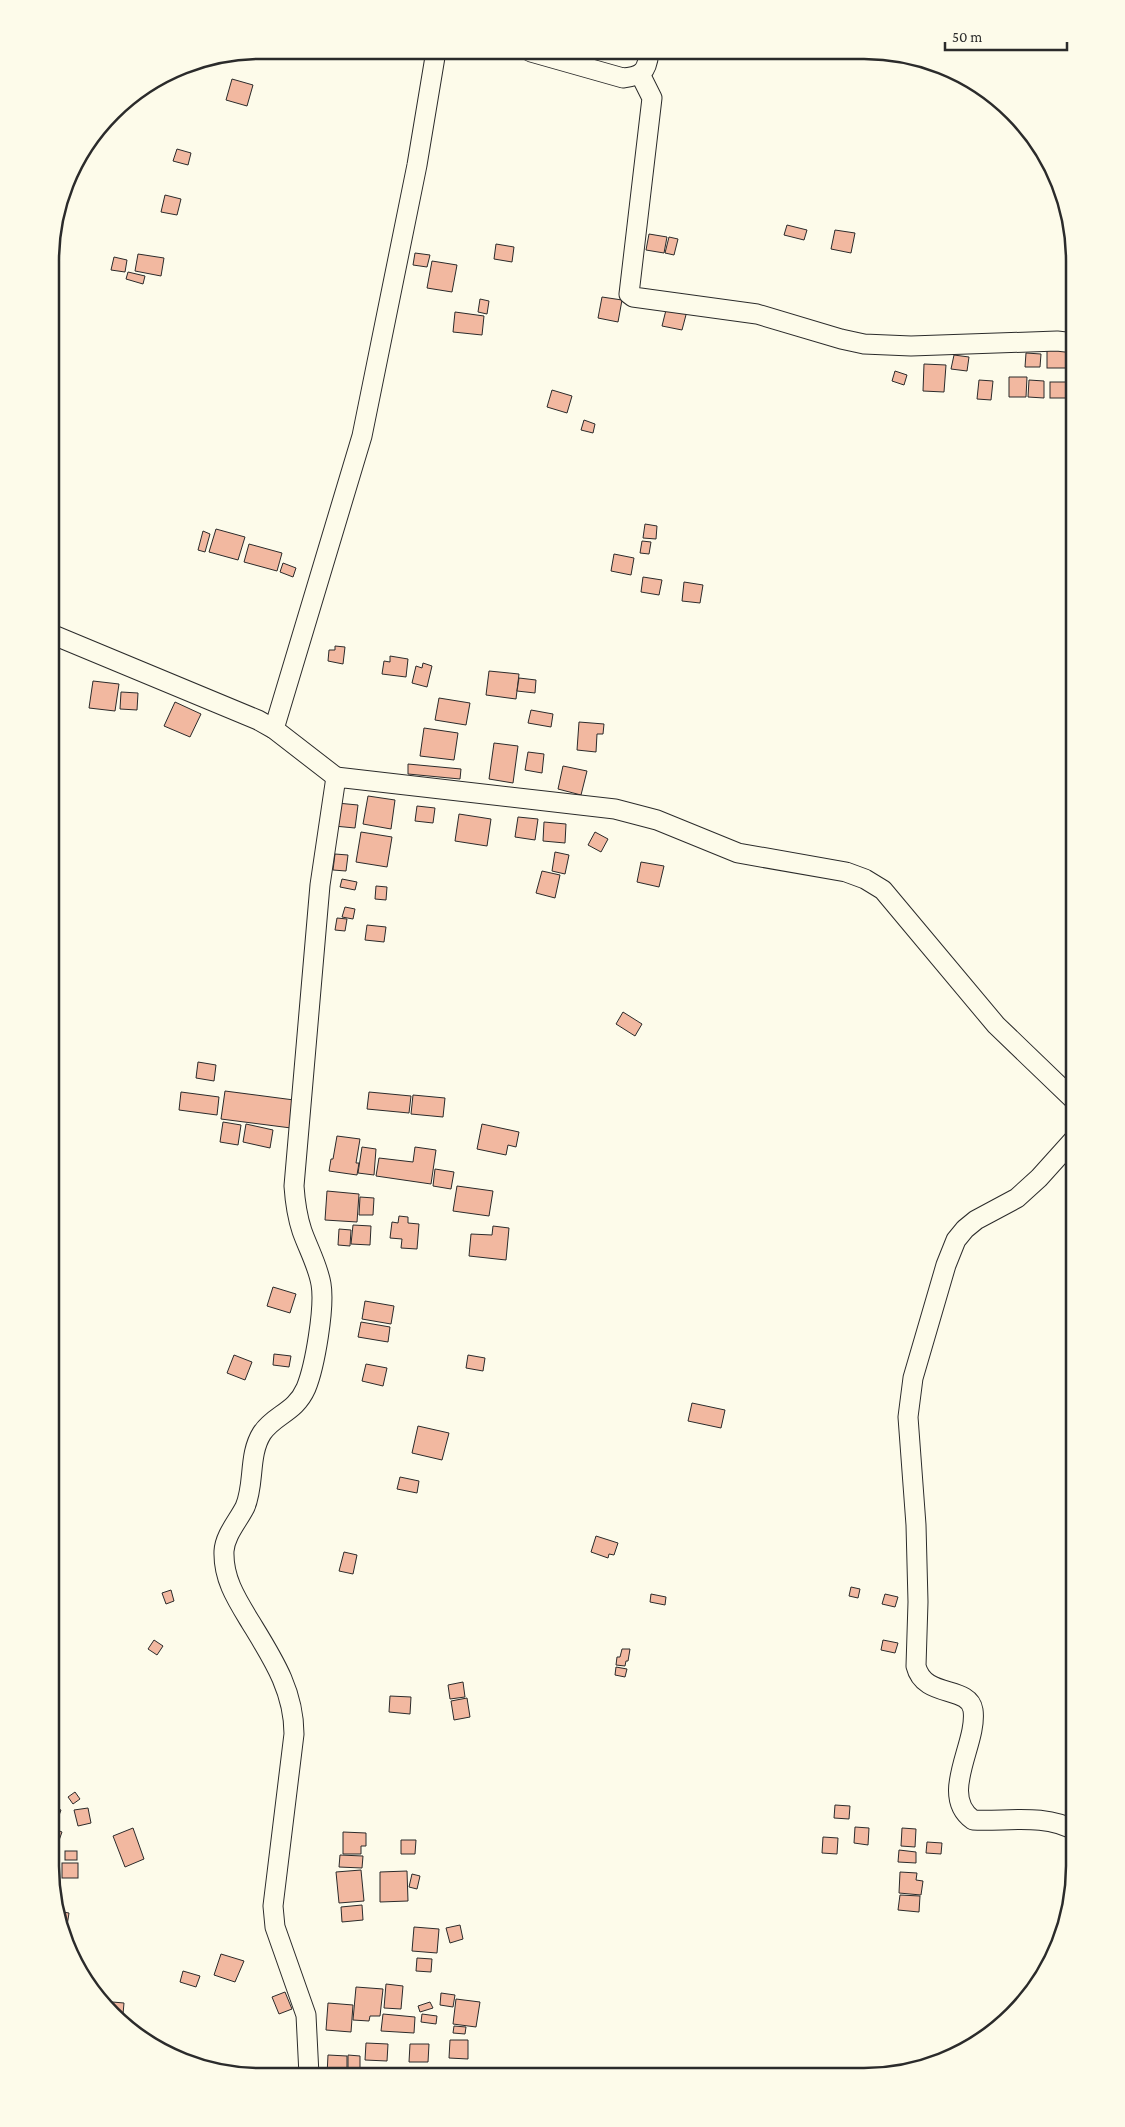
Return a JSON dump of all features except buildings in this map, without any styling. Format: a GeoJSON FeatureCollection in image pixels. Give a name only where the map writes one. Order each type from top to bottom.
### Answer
{"type":"FeatureCollection","features":[{"type":"Feature","properties":{"kind":"street"},"geometry":{"type":"LineString","coordinates":[[274,729],[362,436],[417,165],[435,59]]}},
{"type":"Feature","properties":{"kind":"street"},"geometry":{"type":"LineString","coordinates":[[556,59],[623,78],[634,77],[640,74],[648,65],[649,59]]}},
{"type":"Feature","properties":{"kind":"street"},"geometry":{"type":"LineString","coordinates":[[640,74],[652,98],[652,107],[629,294],[633,297],[758,314],[864,344],[911,346],[1066,342]]}},
{"type":"Feature","properties":{"kind":"street"},"geometry":{"type":"LineString","coordinates":[[59,637],[258,720],[274,729],[336,777],[615,810],[657,820],[738,853],[846,872],[865,879],[883,890],[996,1025],[1066,1091]]}},
{"type":"Feature","properties":{"kind":"street"},"geometry":{"type":"LineString","coordinates":[[309,2068],[306,2015],[275,1927],[273,1906],[294,1734],[294,1714],[286,1686],[272,1657],[234,1594],[224,1571],[224,1548],[245,1505],[256,1445],[262,1433],[297,1404],[306,1387],[321,1323],[322,1284],[301,1229],[294,1186],[320,885],[336,777]]}},
{"type":"Feature","properties":{"kind":"street"},"geometry":{"type":"LineString","coordinates":[[1066,1148],[1039,1178],[1017,1198],[976,1220],[956,1240],[946,1265],[913,1378],[908,1417],[916,1524],[918,1602],[916,1666],[918,1673],[925,1683],[965,1697],[974,1712],[970,1741],[962,1768],[958,1803],[965,1814],[973,1820],[1044,1821],[1066,1826]]}}]}
